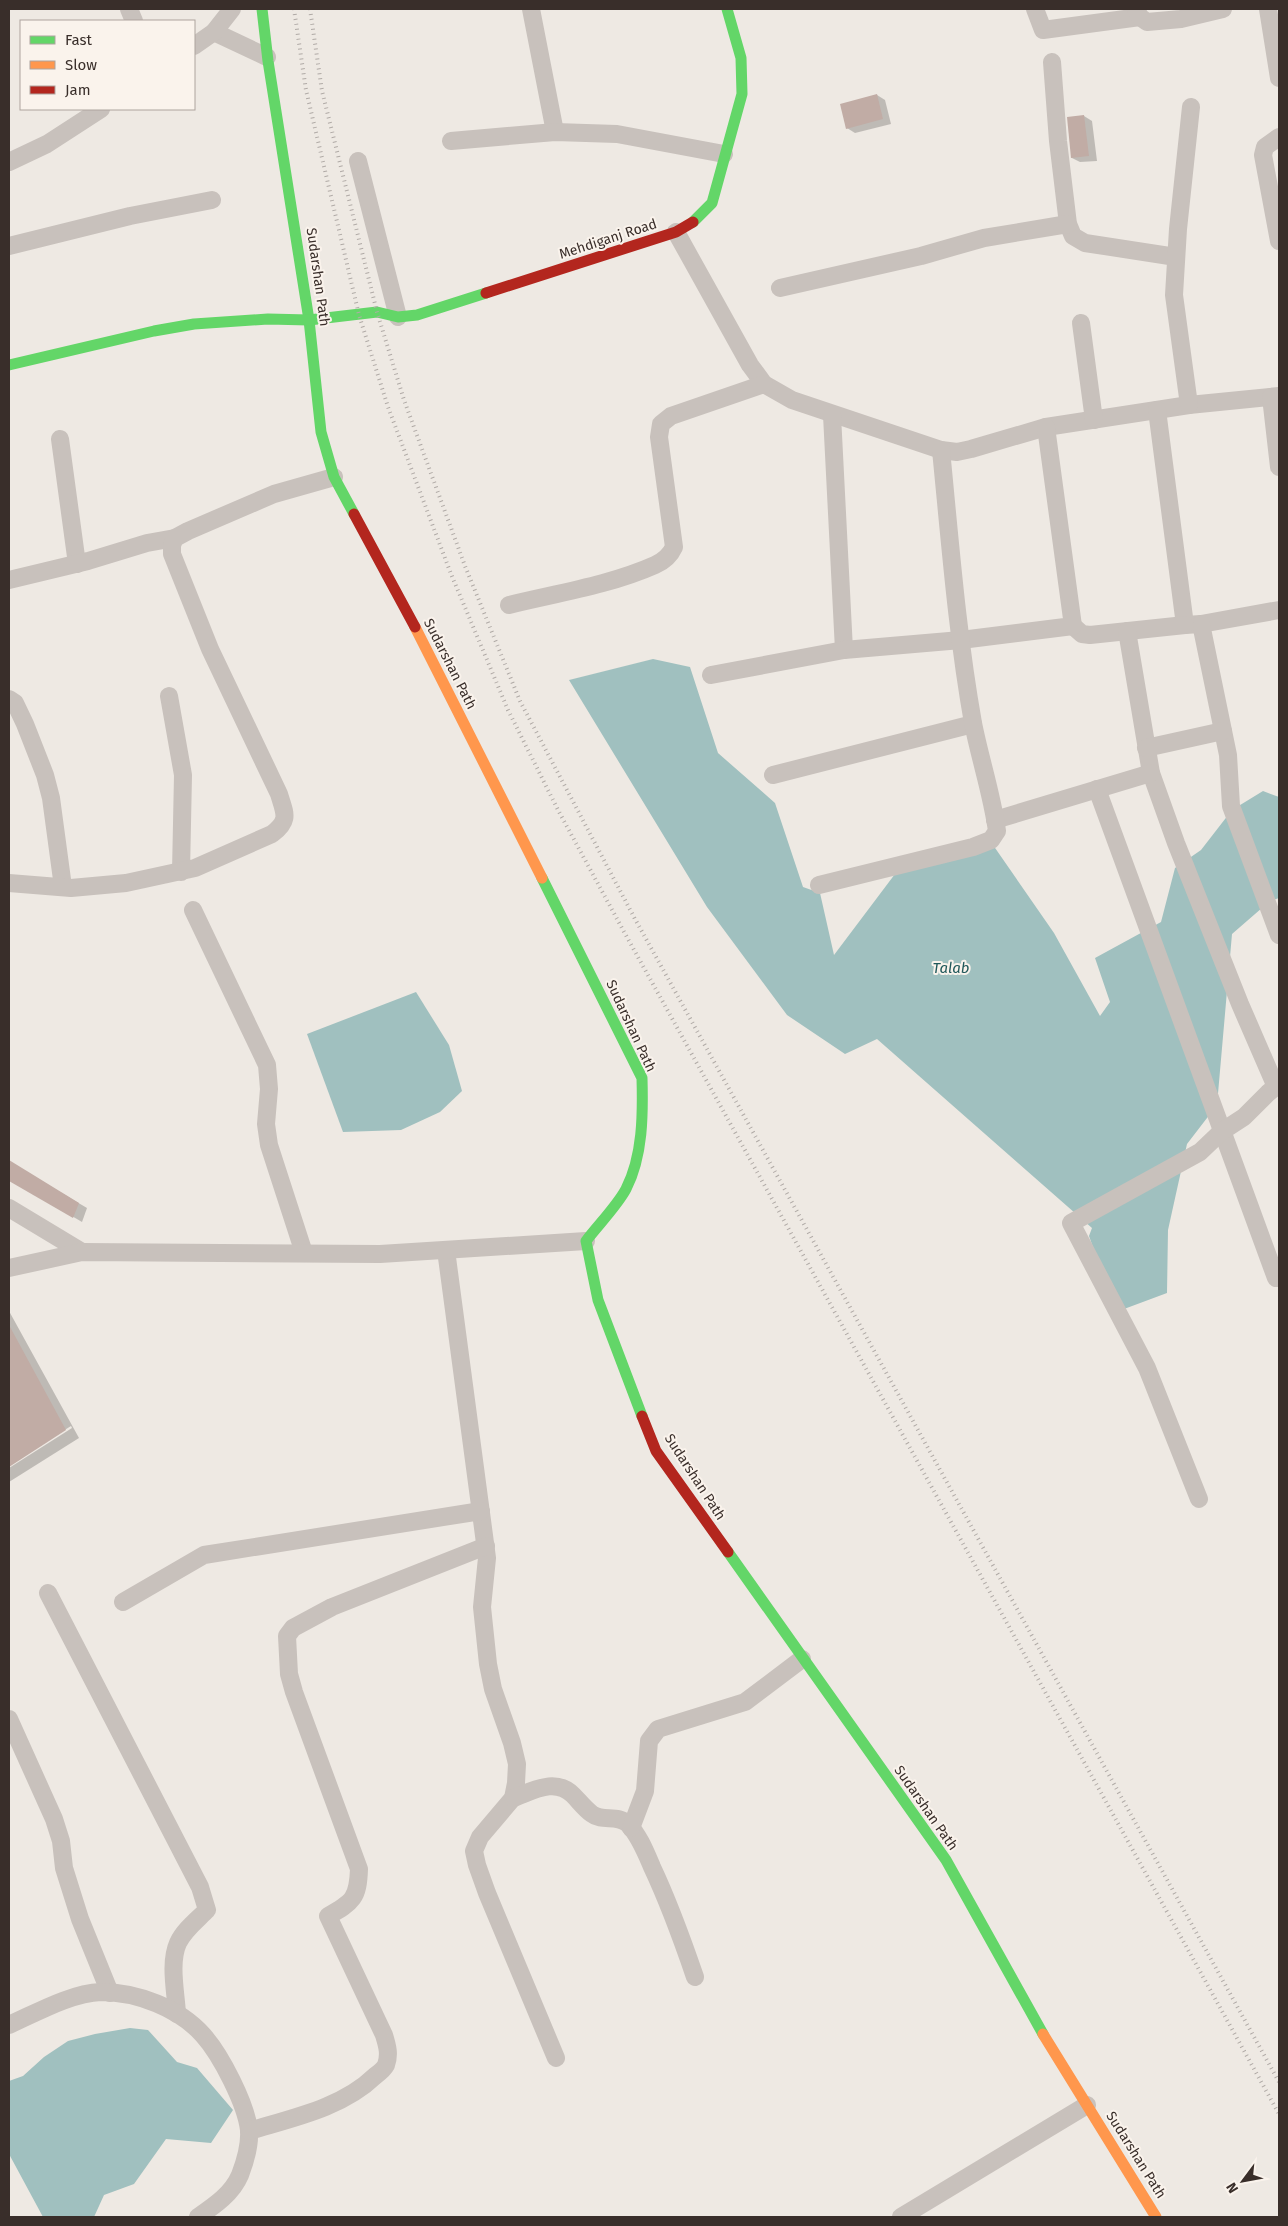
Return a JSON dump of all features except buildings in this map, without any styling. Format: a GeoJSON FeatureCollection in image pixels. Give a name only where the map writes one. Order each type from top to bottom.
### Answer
{"type":"FeatureCollection","features":[{"type":"Feature","properties":{"kind":"main road","name":"Sudarshan Path"},"geometry":{"type":"LineString","coordinates":[[262,9],[267,57],[291,197],[309,320],[321,432],[334,477],[426,647],[642,1078],[643,1114],[636,1161],[626,1189],[586,1241],[598,1300],[656,1451],[946,1860],[1053,2051],[1156,2217]]}},
{"type":"Feature","properties":{"kind":"main road","name":"Mehdiganj Road"},"geometry":{"type":"LineString","coordinates":[[9,365],[154,331],[194,324],[268,319],[309,320],[377,312],[398,317],[432,312],[676,232],[697,221],[712,204],[724,154],[742,94],[741,58],[727,9]]}},
{"type":"Feature","properties":{"kind":"street"},"geometry":{"type":"LineString","coordinates":[[195,45],[214,32],[232,9]]}},
{"type":"Feature","properties":{"kind":"street"},"geometry":{"type":"LineString","coordinates":[[531,9],[555,132]]}},
{"type":"Feature","properties":{"kind":"street"},"geometry":{"type":"LineString","coordinates":[[1035,9],[1043,30],[1138,13],[1147,22],[1180,19],[1223,9]]}},
{"type":"Feature","properties":{"kind":"street"},"geometry":{"type":"LineString","coordinates":[[1268,9],[1279,78]]}},
{"type":"Feature","properties":{"kind":"street"},"geometry":{"type":"LineString","coordinates":[[214,32],[267,57]]}},
{"type":"Feature","properties":{"kind":"street"},"geometry":{"type":"LineString","coordinates":[[1052,62],[1058,141],[1068,224],[1073,236],[1078,241],[1085,243],[1176,257]]}},
{"type":"Feature","properties":{"kind":"street"},"geometry":{"type":"LineString","coordinates":[[1189,404],[1174,295],[1191,107]]}},
{"type":"Feature","properties":{"kind":"street"},"geometry":{"type":"LineString","coordinates":[[9,162],[47,144],[98,110]]}},
{"type":"Feature","properties":{"kind":"street"},"geometry":{"type":"LineString","coordinates":[[451,141],[555,132],[617,134],[724,154]]}},
{"type":"Feature","properties":{"kind":"street"},"geometry":{"type":"LineString","coordinates":[[1279,137],[1265,147],[1263,155],[1279,241]]}},
{"type":"Feature","properties":{"kind":"street"},"geometry":{"type":"LineString","coordinates":[[358,161],[398,317]]}},
{"type":"Feature","properties":{"kind":"street"},"geometry":{"type":"LineString","coordinates":[[9,246],[130,216],[212,200]]}},
{"type":"Feature","properties":{"kind":"street"},"geometry":{"type":"LineString","coordinates":[[780,288],[921,256],[984,238],[1068,224]]}},
{"type":"Feature","properties":{"kind":"street"},"geometry":{"type":"LineString","coordinates":[[676,232],[750,365],[764,384],[792,400],[941,450],[957,452],[1046,427],[1189,404],[1275,397],[1279,468]]}},
{"type":"Feature","properties":{"kind":"street"},"geometry":{"type":"LineString","coordinates":[[1081,323],[1094,420]]}},
{"type":"Feature","properties":{"kind":"street"},"geometry":{"type":"LineString","coordinates":[[510,605],[608,581],[656,565],[670,555],[674,547],[659,437],[661,424],[671,416],[764,384]]}},
{"type":"Feature","properties":{"kind":"street"},"geometry":{"type":"LineString","coordinates":[[1157,410],[1193,625],[1228,755],[1231,806],[1279,935]]}},
{"type":"Feature","properties":{"kind":"street"},"geometry":{"type":"LineString","coordinates":[[832,415],[844,650]]}},
{"type":"Feature","properties":{"kind":"street"},"geometry":{"type":"LineString","coordinates":[[1046,427],[1073,626],[1082,634],[1090,635],[1193,625],[1279,610]]}},
{"type":"Feature","properties":{"kind":"street"},"geometry":{"type":"LineString","coordinates":[[60,439],[77,564]]}},
{"type":"Feature","properties":{"kind":"street"},"geometry":{"type":"LineString","coordinates":[[819,885],[974,847],[991,840],[997,831],[973,724],[961,640],[941,450]]}},
{"type":"Feature","properties":{"kind":"street"},"geometry":{"type":"LineString","coordinates":[[9,580],[77,564],[147,542],[175,538],[210,520],[274,494],[334,477]]}},
{"type":"Feature","properties":{"kind":"street"},"geometry":{"type":"LineString","coordinates":[[9,883],[63,887],[126,883],[180,872],[203,865],[272,834],[283,826],[286,816],[279,794],[206,640],[172,554],[172,545],[175,538]]}},
{"type":"Feature","properties":{"kind":"street"},"geometry":{"type":"LineString","coordinates":[[711,675],[844,650],[961,640],[1073,626]]}},
{"type":"Feature","properties":{"kind":"street"},"geometry":{"type":"LineString","coordinates":[[1127,632],[1151,773],[1176,843],[1240,1004],[1278,1085],[1244,1117],[1221,1132],[1200,1152],[1071,1223],[1147,1368],[1198,1499]]}},
{"type":"Feature","properties":{"kind":"street"},"geometry":{"type":"LineString","coordinates":[[169,696],[183,775],[180,872]]}},
{"type":"Feature","properties":{"kind":"street"},"geometry":{"type":"LineString","coordinates":[[9,699],[15,703],[25,724],[45,776],[51,798],[63,887]]}},
{"type":"Feature","properties":{"kind":"street"},"geometry":{"type":"LineString","coordinates":[[773,775],[973,724]]}},
{"type":"Feature","properties":{"kind":"street"},"geometry":{"type":"LineString","coordinates":[[1146,748],[1223,731]]}},
{"type":"Feature","properties":{"kind":"street"},"geometry":{"type":"LineString","coordinates":[[995,820],[1151,773]]}},
{"type":"Feature","properties":{"kind":"street"},"geometry":{"type":"LineString","coordinates":[[1097,789],[1276,1278]]}},
{"type":"Feature","properties":{"kind":"street"},"geometry":{"type":"LineString","coordinates":[[194,910],[267,1066],[269,1089],[266,1124],[269,1145],[304,1253]]}},
{"type":"Feature","properties":{"kind":"street"},"geometry":{"type":"LineString","coordinates":[[9,1208],[82,1252]]}},
{"type":"Feature","properties":{"kind":"street"},"geometry":{"type":"LineString","coordinates":[[9,1268],[82,1252],[380,1254],[586,1241]]}},
{"type":"Feature","properties":{"kind":"street"},"geometry":{"type":"LineString","coordinates":[[446,1250],[486,1546],[486,1574],[482,1607],[484,1635],[493,1689],[517,1764],[513,1798]]}},
{"type":"Feature","properties":{"kind":"street"},"geometry":{"type":"LineString","coordinates":[[123,1602],[204,1555],[481,1511]]}},
{"type":"Feature","properties":{"kind":"street"},"geometry":{"type":"LineString","coordinates":[[249,2131],[325,2107],[350,2095],[368,2083],[385,2066],[389,2051],[384,2035],[328,1916],[347,1906],[354,1898],[358,1888],[359,1869],[294,1692],[289,1674],[287,1636],[293,1628],[332,1607],[486,1546]]}},
{"type":"Feature","properties":{"kind":"street"},"geometry":{"type":"LineString","coordinates":[[48,1593],[200,1887],[207,1910],[183,1934],[174,1959],[177,2014]]}},
{"type":"Feature","properties":{"kind":"street"},"geometry":{"type":"LineString","coordinates":[[631,1828],[641,1806],[645,1791],[649,1742],[658,1729],[745,1702],[802,1659]]}},
{"type":"Feature","properties":{"kind":"street"},"geometry":{"type":"LineString","coordinates":[[9,1719],[54,1819],[61,1841],[64,1868],[80,1919],[110,1993]]}},
{"type":"Feature","properties":{"kind":"street"},"geometry":{"type":"LineString","coordinates":[[556,2058],[487,1893],[474,1851],[480,1837],[513,1798],[554,1785],[564,1788],[572,1794],[593,1815],[617,1819],[627,1823],[645,1850],[665,1891],[695,1977]]}},
{"type":"Feature","properties":{"kind":"street"},"geometry":{"type":"LineString","coordinates":[[9,2025],[62,2001],[100,1992],[133,1995],[156,2003],[177,2014],[203,2035],[230,2077],[242,2104],[249,2131],[246,2153],[239,2176],[228,2193],[198,2217]]}},
{"type":"Feature","properties":{"kind":"street"},"geometry":{"type":"LineString","coordinates":[[901,2217],[1087,2105]]}},
{"type":"Feature","properties":{"kind":"water","name":"Talab"},"geometry":{"type":"Polygon","coordinates":[[[653,659],[690,667],[718,753],[775,803],[803,887],[820,893],[834,955],[898,870],[993,845],[1054,933],[1100,1016],[1110,1002],[1095,958],[1161,922],[1175,868],[1201,850],[1232,810],[1263,791],[1279,797],[1279,898],[1270,901],[1232,934],[1217,1105],[1187,1144],[1168,1230],[1167,1293],[1116,1312],[1089,1236],[1092,1228],[877,1039],[845,1054],[787,1015],[707,907],[569,680],[653,659]]]}},
{"type":"Feature","properties":{"kind":"water"},"geometry":{"type":"Polygon","coordinates":[[[416,992],[449,1045],[462,1091],[440,1112],[401,1130],[343,1132],[307,1034],[416,992]]]}},
{"type":"Feature","properties":{"kind":"water"},"geometry":{"type":"Polygon","coordinates":[[[130,2028],[148,2030],[177,2062],[197,2068],[233,2110],[211,2143],[166,2139],[134,2184],[104,2195],[94,2217],[43,2217],[9,2154],[9,2081],[23,2076],[44,2057],[68,2041],[130,2028]]]}},
{"type":"Feature","properties":{"kind":"railway"},"geometry":{"type":"LineString","coordinates":[[294,9],[306,90],[359,315],[388,407],[451,574],[508,710],[558,810],[623,930],[1279,2114]]}},
{"type":"Feature","properties":{"kind":"railway"},"geometry":{"type":"LineString","coordinates":[[310,9],[322,91],[377,312],[404,400],[465,566],[520,701],[635,919],[1279,2082]]}},
{"type":"Feature","properties":{"kind":"traffic: fast"},"geometry":{"type":"LineString","coordinates":[[262,9],[268,61],[309,320],[321,432],[334,477],[354,514]]}},
{"type":"Feature","properties":{"kind":"traffic: fast"},"geometry":{"type":"LineString","coordinates":[[693,222],[712,203],[742,94],[741,58],[727,9]]}},
{"type":"Feature","properties":{"kind":"traffic: fast"},"geometry":{"type":"LineString","coordinates":[[9,365],[154,331],[194,324],[268,319],[309,320],[377,312],[398,317],[417,315],[486,293]]}},
{"type":"Feature","properties":{"kind":"traffic: fast"},"geometry":{"type":"LineString","coordinates":[[542,878],[642,1078],[641,1135],[632,1176],[618,1202],[586,1241],[598,1300],[642,1416]]}},
{"type":"Feature","properties":{"kind":"traffic: fast"},"geometry":{"type":"LineString","coordinates":[[728,1552],[946,1860],[1043,2034]]}},
{"type":"Feature","properties":{"kind":"traffic: slow"},"geometry":{"type":"LineString","coordinates":[[415,627],[542,878]]}},
{"type":"Feature","properties":{"kind":"traffic: slow"},"geometry":{"type":"LineString","coordinates":[[1043,2034],[1156,2217]]}},
{"type":"Feature","properties":{"kind":"traffic: jam"},"geometry":{"type":"LineString","coordinates":[[486,293],[676,232],[693,222]]}},
{"type":"Feature","properties":{"kind":"traffic: jam"},"geometry":{"type":"LineString","coordinates":[[354,514],[415,627]]}},
{"type":"Feature","properties":{"kind":"traffic: jam"},"geometry":{"type":"LineString","coordinates":[[642,1416],[656,1451],[728,1552]]}}]}
